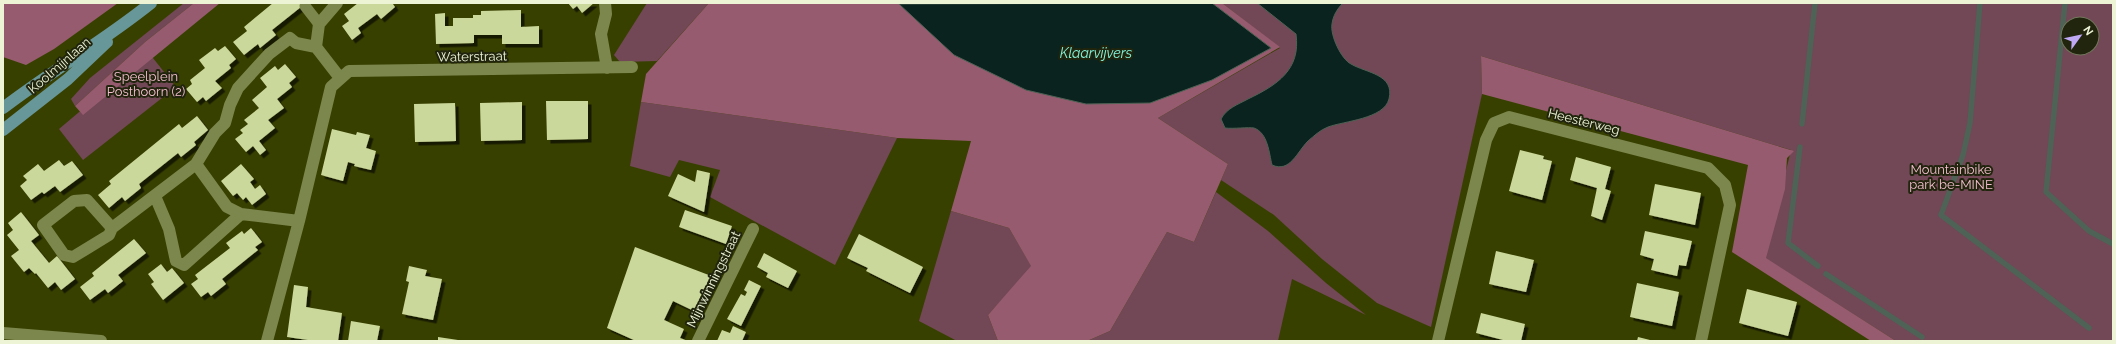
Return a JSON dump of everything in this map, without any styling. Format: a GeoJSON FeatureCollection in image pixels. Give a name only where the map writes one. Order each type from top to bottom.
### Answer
{"type":"FeatureCollection","features":[{"type":"Feature","properties":{"kind":"main road","name":"Koolmijnlaan"},"geometry":{"type":"LineString","coordinates":[[3,108],[39,81],[131,19],[151,3]]}},
{"type":"Feature","properties":{"kind":"main road","name":"Koolmijnlaan"},"geometry":{"type":"LineString","coordinates":[[3,130],[68,79],[131,19]]}},
{"type":"Feature","properties":{"kind":"street"},"geometry":{"type":"LineString","coordinates":[[316,47],[319,24],[337,3]]}},
{"type":"Feature","properties":{"kind":"street"},"geometry":{"type":"LineString","coordinates":[[605,3],[606,14],[600,34],[607,68]]}},
{"type":"Feature","properties":{"kind":"street"},"geometry":{"type":"LineString","coordinates":[[112,228],[87,200],[74,201],[43,224],[64,255],[73,257],[109,235],[112,228],[196,164],[215,133],[225,123],[230,105],[238,88],[269,54],[290,38],[296,43],[316,47],[340,78],[331,88],[299,221],[267,341]]}},
{"type":"Feature","properties":{"kind":"street","name":"Waterstraat"},"geometry":{"type":"LineString","coordinates":[[340,78],[349,71],[632,67]]}},
{"type":"Feature","properties":{"kind":"street","name":"Heesterweg"},"geometry":{"type":"LineString","coordinates":[[1438,341],[1486,140],[1494,123],[1509,117],[1708,168],[1725,185],[1730,205],[1701,341]]}},
{"type":"Feature","properties":{"kind":"street"},"geometry":{"type":"LineString","coordinates":[[196,164],[227,207],[241,214],[299,221]]}},
{"type":"Feature","properties":{"kind":"street"},"geometry":{"type":"LineString","coordinates":[[155,196],[169,229],[176,261],[184,265],[241,214]]}},
{"type":"Feature","properties":{"kind":"street","name":"Mijnwinningstraat"},"geometry":{"type":"LineString","coordinates":[[698,341],[753,229]]}},
{"type":"Feature","properties":{"kind":"street"},"geometry":{"type":"LineString","coordinates":[[3,333],[101,341]]}},
{"type":"Feature","properties":{"kind":"lane"},"geometry":{"type":"LineString","coordinates":[[305,6],[319,24]]}},
{"type":"Feature","properties":{"kind":"green space"},"geometry":{"type":"Polygon","coordinates":[[[184,3],[194,3],[145,42],[75,106],[71,99],[90,78],[184,3]]]}},
{"type":"Feature","properties":{"kind":"green space"},"geometry":{"type":"Polygon","coordinates":[[[647,3],[709,3],[657,61],[620,62],[614,55],[647,3]]]}},
{"type":"Feature","properties":{"kind":"green space","name":"Mountainbike park be-MINE"},"geometry":{"type":"Polygon","coordinates":[[[1222,3],[2113,3],[2113,341],[1896,341],[1765,258],[1791,150],[1481,56],[1482,94],[1431,327],[1377,303],[1322,259],[1274,215],[1221,180],[1228,164],[1158,118],[1280,48],[1222,3]]]}},
{"type":"Feature","properties":{"kind":"green space","name":"Speelplein Posthoorn (2)"},"geometry":{"type":"Polygon","coordinates":[[[149,53],[176,87],[83,160],[59,129],[149,53]]]}},
{"type":"Feature","properties":{"kind":"green space"},"geometry":{"type":"Polygon","coordinates":[[[641,102],[897,138],[835,265],[710,197],[720,170],[679,160],[670,177],[630,166],[641,102]]]}},
{"type":"Feature","properties":{"kind":"green space"},"geometry":{"type":"Polygon","coordinates":[[[1216,192],[1268,231],[1326,283],[1366,315],[1292,279],[1278,341],[1087,341],[1110,331],[1167,232],[1194,242],[1216,192]]]}},
{"type":"Feature","properties":{"kind":"green space"},"geometry":{"type":"Polygon","coordinates":[[[951,211],[1009,228],[1032,267],[988,315],[998,341],[957,341],[919,321],[951,211]]]}},
{"type":"Feature","properties":{"kind":"shaded area"},"geometry":{"type":"Polygon","coordinates":[[[3,3],[118,3],[54,49],[26,65],[3,57],[3,3]]]}},
{"type":"Feature","properties":{"kind":"shaded area"},"geometry":{"type":"Polygon","coordinates":[[[194,3],[220,3],[83,115],[75,106],[145,42],[194,3]]]}},
{"type":"Feature","properties":{"kind":"shaded area"},"geometry":{"type":"Polygon","coordinates":[[[709,3],[900,3],[1150,103],[1271,48],[1212,3],[1222,3],[1280,47],[1158,118],[1228,164],[1194,242],[1167,232],[1110,331],[1087,341],[998,341],[988,315],[1031,266],[1009,228],[951,211],[971,141],[897,138],[641,102],[646,74],[709,3]]]}},
{"type":"Feature","properties":{"kind":"shaded area"},"geometry":{"type":"Polygon","coordinates":[[[1481,56],[1794,151],[1787,158],[1785,189],[1766,258],[1896,341],[1871,341],[1732,252],[1748,165],[1482,94],[1481,56]]]}},
{"type":"Feature","properties":{"kind":"water","name":"Klaarvijvers"},"geometry":{"type":"Polygon","coordinates":[[[1212,3],[1271,48],[1212,80],[1150,103],[1086,104],[1026,90],[954,55],[899,4],[1212,3]]]}},
{"type":"Feature","properties":{"kind":"water"},"geometry":{"type":"Polygon","coordinates":[[[1257,3],[1343,3],[1333,18],[1332,24],[1334,40],[1340,52],[1351,64],[1384,79],[1388,84],[1390,91],[1386,106],[1380,111],[1363,118],[1322,130],[1308,141],[1293,160],[1284,166],[1278,167],[1272,165],[1267,144],[1259,131],[1254,128],[1225,128],[1221,119],[1226,112],[1233,107],[1259,94],[1277,82],[1291,67],[1295,57],[1297,47],[1296,34],[1257,3]]]}},
{"type":"Feature","properties":{"kind":"building"},"geometry":{"type":"Polygon","coordinates":[[[273,3],[306,3],[272,30],[276,35],[260,48],[258,44],[244,55],[233,42],[247,31],[244,27],[273,3]]]}},
{"type":"Feature","properties":{"kind":"building"},"geometry":{"type":"Polygon","coordinates":[[[358,3],[394,3],[393,4],[395,7],[381,19],[377,14],[358,28],[361,33],[352,40],[342,26],[349,21],[344,14],[358,3]]]}},
{"type":"Feature","properties":{"kind":"building"},"geometry":{"type":"Polygon","coordinates":[[[568,3],[594,3],[582,13],[577,6],[573,9],[568,3]]]}},
{"type":"Feature","properties":{"kind":"building"},"geometry":{"type":"Polygon","coordinates":[[[521,10],[521,27],[539,26],[539,44],[502,44],[502,35],[474,35],[474,43],[436,44],[435,14],[445,13],[445,26],[453,26],[453,18],[473,18],[473,15],[481,15],[481,11],[521,10]]]}},
{"type":"Feature","properties":{"kind":"building"},"geometry":{"type":"Polygon","coordinates":[[[225,46],[236,59],[229,65],[231,68],[215,81],[222,88],[206,101],[203,97],[197,102],[186,89],[192,84],[190,80],[205,68],[199,60],[215,48],[218,51],[225,46]]]}},
{"type":"Feature","properties":{"kind":"building"},"geometry":{"type":"Polygon","coordinates":[[[285,64],[296,77],[289,83],[292,87],[277,99],[284,108],[268,120],[275,128],[259,141],[266,150],[260,155],[253,146],[246,152],[235,139],[243,133],[240,130],[248,124],[244,120],[259,108],[252,100],[267,87],[260,78],[275,66],[278,70],[285,64]]]}},
{"type":"Feature","properties":{"kind":"building"},"geometry":{"type":"Polygon","coordinates":[[[546,101],[588,101],[588,139],[547,140],[546,101]]]}},
{"type":"Feature","properties":{"kind":"building"},"geometry":{"type":"Polygon","coordinates":[[[522,102],[522,140],[481,141],[480,103],[522,102]]]}},
{"type":"Feature","properties":{"kind":"building"},"geometry":{"type":"Polygon","coordinates":[[[455,103],[456,141],[415,142],[414,104],[455,103]]]}},
{"type":"Feature","properties":{"kind":"building"},"geometry":{"type":"Polygon","coordinates":[[[197,116],[208,130],[194,142],[196,145],[181,157],[178,153],[139,184],[141,188],[125,201],[122,197],[109,208],[98,195],[111,184],[109,181],[179,124],[182,128],[197,116]]]}},
{"type":"Feature","properties":{"kind":"building"},"geometry":{"type":"Polygon","coordinates":[[[332,129],[356,135],[357,132],[370,135],[366,148],[376,151],[371,170],[354,166],[355,164],[348,162],[343,181],[321,175],[332,129]]]}},
{"type":"Feature","properties":{"kind":"building"},"geometry":{"type":"Polygon","coordinates":[[[1520,150],[1544,156],[1543,159],[1552,161],[1542,200],[1509,191],[1520,150]]]}},
{"type":"Feature","properties":{"kind":"building"},"geometry":{"type":"Polygon","coordinates":[[[1576,157],[1611,167],[1605,189],[1611,191],[1602,220],[1591,216],[1597,188],[1570,180],[1576,157]]]}},
{"type":"Feature","properties":{"kind":"building"},"geometry":{"type":"Polygon","coordinates":[[[59,160],[64,166],[72,161],[83,175],[60,192],[55,186],[44,194],[42,192],[31,200],[20,186],[27,180],[23,176],[38,164],[44,171],[59,160]]]}},
{"type":"Feature","properties":{"kind":"building"},"geometry":{"type":"Polygon","coordinates":[[[241,164],[254,179],[250,182],[255,189],[260,185],[266,194],[252,205],[246,197],[243,200],[237,193],[233,196],[221,181],[241,164]]]}},
{"type":"Feature","properties":{"kind":"building"},"geometry":{"type":"Polygon","coordinates":[[[697,170],[710,173],[704,212],[668,196],[678,174],[695,182],[697,170]]]}},
{"type":"Feature","properties":{"kind":"building"},"geometry":{"type":"Polygon","coordinates":[[[1655,184],[1701,193],[1695,225],[1649,215],[1655,184]]]}},
{"type":"Feature","properties":{"kind":"building"},"geometry":{"type":"Polygon","coordinates":[[[685,210],[732,226],[726,244],[679,227],[685,210]]]}},
{"type":"Feature","properties":{"kind":"building"},"geometry":{"type":"Polygon","coordinates":[[[21,212],[39,235],[31,241],[49,263],[57,256],[75,279],[61,290],[55,282],[48,288],[36,273],[35,274],[29,268],[24,272],[11,256],[19,250],[7,235],[13,230],[8,223],[21,212]]]}},
{"type":"Feature","properties":{"kind":"building"},"geometry":{"type":"Polygon","coordinates":[[[251,228],[262,242],[255,247],[258,250],[222,279],[226,284],[211,296],[208,292],[201,297],[191,284],[198,279],[195,275],[230,248],[226,243],[242,231],[244,234],[251,228]]]}},
{"type":"Feature","properties":{"kind":"building"},"geometry":{"type":"Polygon","coordinates":[[[1645,231],[1692,241],[1686,266],[1679,265],[1677,276],[1651,270],[1654,259],[1640,255],[1645,231]]]}},
{"type":"Feature","properties":{"kind":"building"},"geometry":{"type":"Polygon","coordinates":[[[859,234],[923,267],[910,293],[866,271],[868,268],[847,258],[859,234]]]}},
{"type":"Feature","properties":{"kind":"building"},"geometry":{"type":"Polygon","coordinates":[[[134,239],[146,253],[118,275],[123,281],[108,293],[105,289],[90,300],[80,287],[94,276],[92,273],[134,239]]]}},
{"type":"Feature","properties":{"kind":"building"},"geometry":{"type":"Polygon","coordinates":[[[635,247],[714,277],[696,312],[673,301],[664,320],[684,329],[680,338],[688,341],[636,341],[607,328],[635,247]]]}},
{"type":"Feature","properties":{"kind":"building"},"geometry":{"type":"Polygon","coordinates":[[[1496,251],[1534,260],[1526,292],[1489,284],[1496,251]]]}},
{"type":"Feature","properties":{"kind":"building"},"geometry":{"type":"Polygon","coordinates":[[[764,253],[797,271],[788,288],[766,277],[768,273],[757,267],[764,253]]]}},
{"type":"Feature","properties":{"kind":"building"},"geometry":{"type":"Polygon","coordinates":[[[161,264],[167,272],[172,268],[184,283],[163,300],[151,284],[154,282],[148,274],[161,264]]]}},
{"type":"Feature","properties":{"kind":"building"},"geometry":{"type":"Polygon","coordinates":[[[409,266],[427,270],[425,276],[442,279],[433,320],[402,314],[409,282],[406,281],[409,266]]]}},
{"type":"Feature","properties":{"kind":"building"},"geometry":{"type":"Polygon","coordinates":[[[749,280],[761,286],[741,326],[727,319],[741,294],[745,296],[747,292],[744,290],[749,280]]]}},
{"type":"Feature","properties":{"kind":"building"},"geometry":{"type":"Polygon","coordinates":[[[1637,283],[1679,292],[1672,326],[1630,317],[1637,283]]]}},
{"type":"Feature","properties":{"kind":"building"},"geometry":{"type":"Polygon","coordinates":[[[294,285],[308,287],[306,307],[342,313],[338,341],[315,341],[287,337],[294,285]]]}},
{"type":"Feature","properties":{"kind":"building"},"geometry":{"type":"Polygon","coordinates":[[[1747,289],[1797,302],[1788,336],[1739,323],[1747,289]]]}},
{"type":"Feature","properties":{"kind":"building"},"geometry":{"type":"Polygon","coordinates":[[[1481,313],[1525,324],[1521,341],[1507,341],[1476,333],[1481,313]]]}},
{"type":"Feature","properties":{"kind":"building"},"geometry":{"type":"Polygon","coordinates":[[[351,321],[380,326],[377,341],[348,341],[351,321]]]}},
{"type":"Feature","properties":{"kind":"building"},"geometry":{"type":"Polygon","coordinates":[[[733,326],[746,332],[742,341],[717,341],[722,330],[730,333],[733,326]]]}},
{"type":"Feature","properties":{"kind":"building"},"geometry":{"type":"Polygon","coordinates":[[[438,337],[458,340],[458,341],[438,341],[438,337]]]}},
{"type":"Feature","properties":{"kind":"building"},"geometry":{"type":"Polygon","coordinates":[[[1638,337],[1650,340],[1650,341],[1637,341],[1638,337]]]}},
{"type":"Feature","properties":{"kind":"waterway"},"geometry":{"type":"LineString","coordinates":[[1802,124],[1815,3]]}},
{"type":"Feature","properties":{"kind":"waterway"},"geometry":{"type":"LineString","coordinates":[[1980,3],[1970,123],[1963,155],[1941,215],[2089,328]]}},
{"type":"Feature","properties":{"kind":"waterway"},"geometry":{"type":"LineString","coordinates":[[2065,3],[2046,192],[2089,231],[2113,244]]}},
{"type":"Feature","properties":{"kind":"waterway"},"geometry":{"type":"LineString","coordinates":[[1800,147],[1788,243],[1818,266]]}},
{"type":"Feature","properties":{"kind":"waterway"},"geometry":{"type":"LineString","coordinates":[[1826,274],[1922,337]]}}]}
